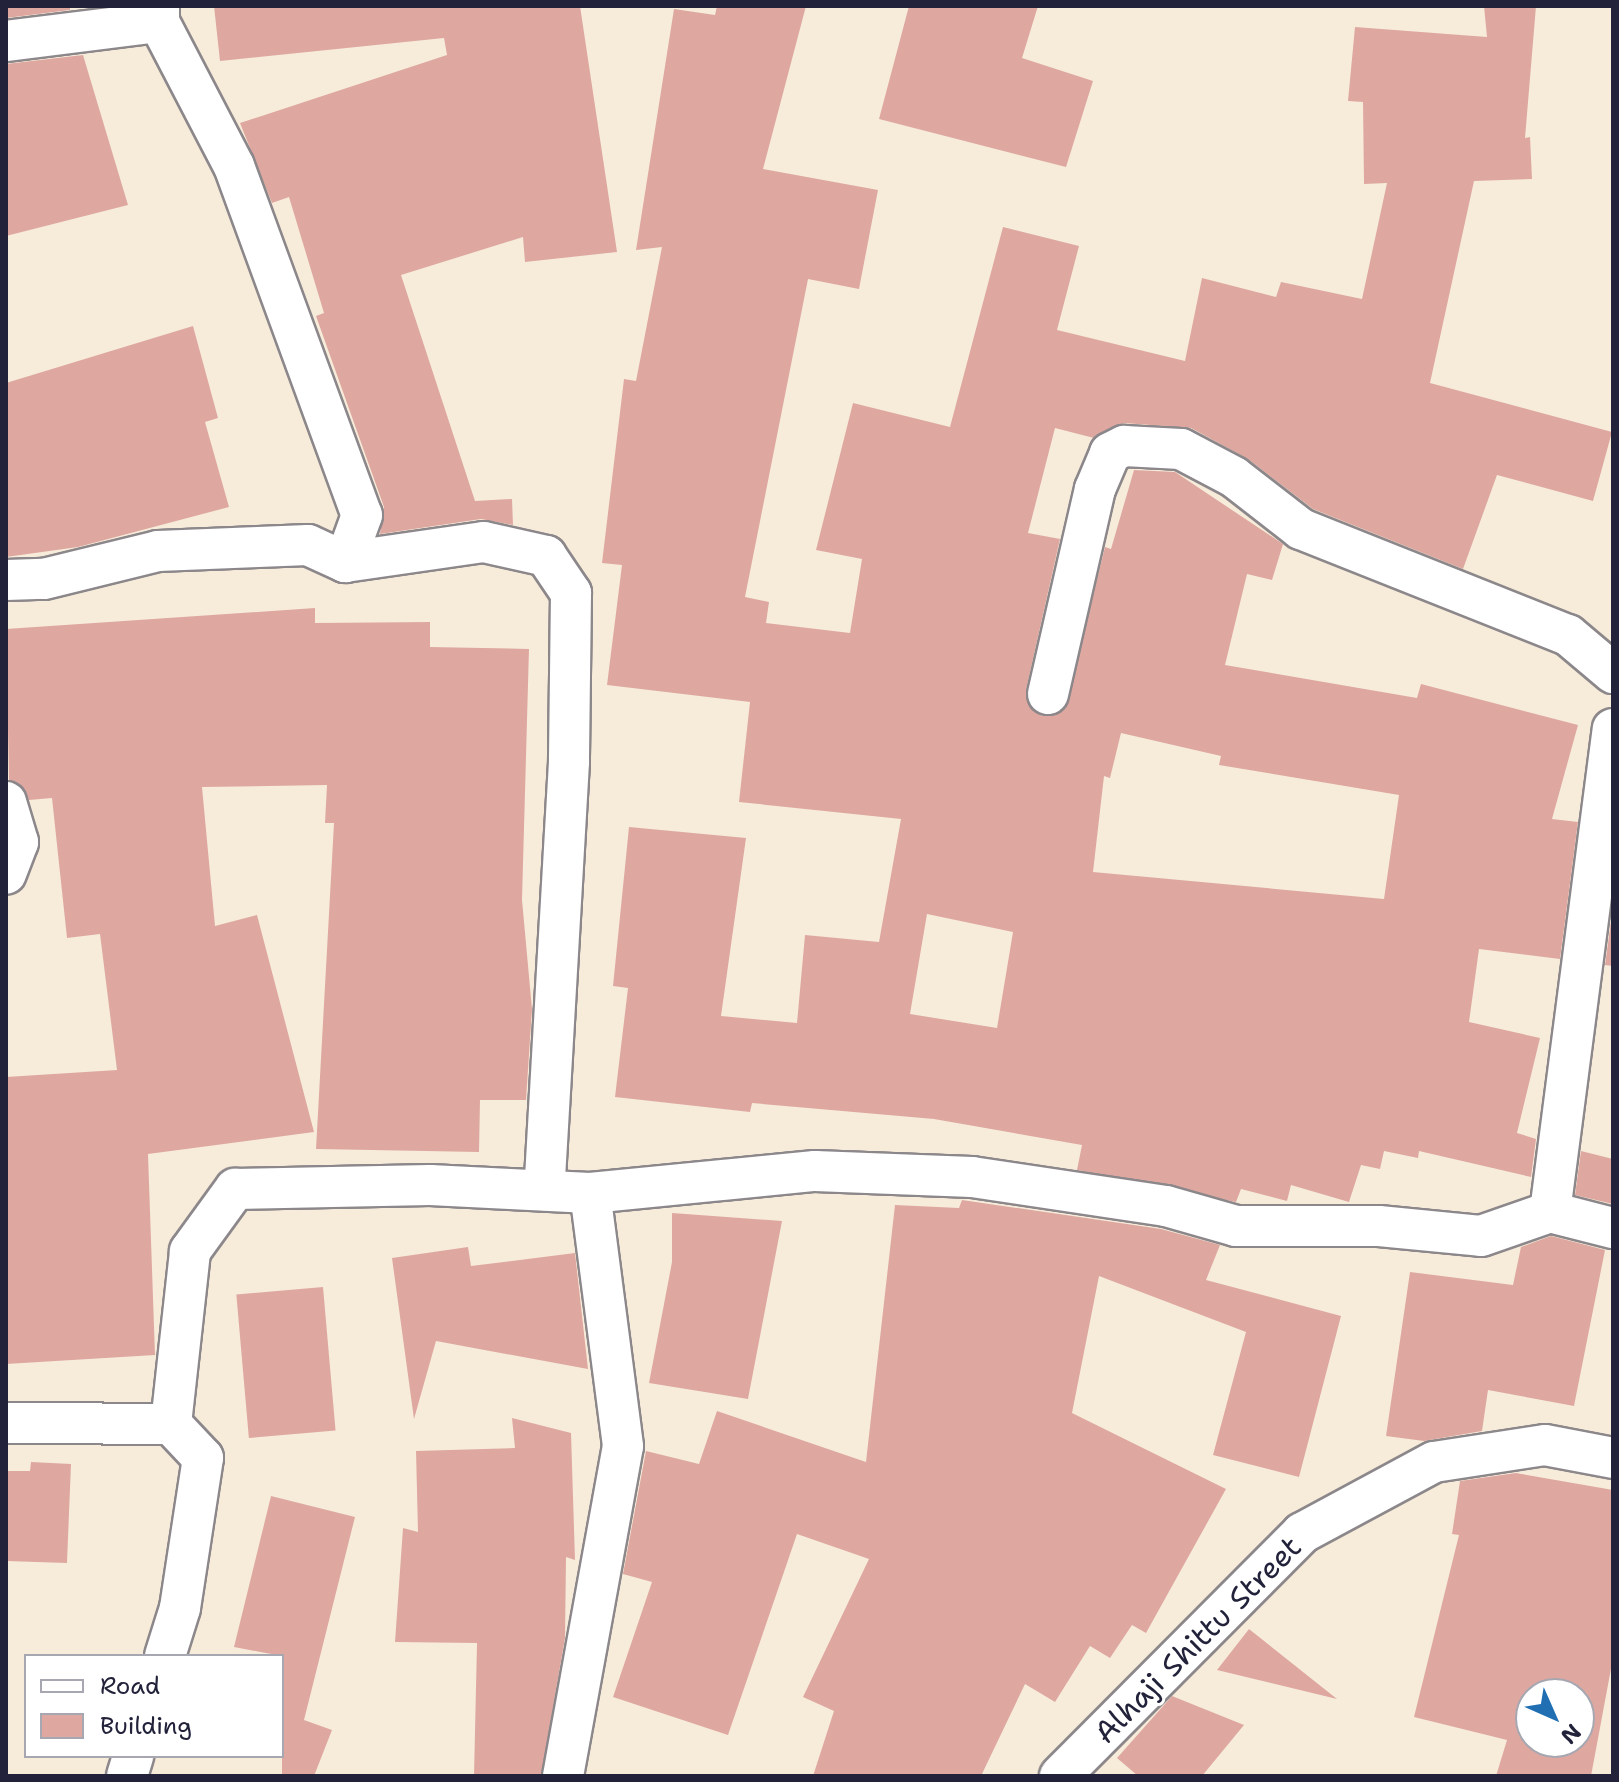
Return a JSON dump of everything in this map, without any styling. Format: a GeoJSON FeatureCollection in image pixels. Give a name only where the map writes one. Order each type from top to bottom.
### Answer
{"type":"FeatureCollection","features":[{"type":"Feature","properties":{"kind":"street"},"geometry":{"type":"LineString","coordinates":[[6,41],[159,14],[234,166],[362,515],[345,562]]}},
{"type":"Feature","properties":{"kind":"street"},"geometry":{"type":"LineString","coordinates":[[1048,694],[1095,489],[1110,453],[1124,446],[1181,449],[1234,477],[1301,529],[1568,635],[1613,673]]}},
{"type":"Feature","properties":{"kind":"street"},"geometry":{"type":"LineString","coordinates":[[6,580],[44,579],[158,551],[308,545],[345,562],[484,542],[546,556],[571,593],[569,762],[544,1190]]}},
{"type":"Feature","properties":{"kind":"street"},"geometry":{"type":"LineString","coordinates":[[1550,1212],[1613,729]]}},
{"type":"Feature","properties":{"kind":"street"},"geometry":{"type":"LineString","coordinates":[[6,802],[18,842],[6,874]]}},
{"type":"Feature","properties":{"kind":"street"},"geometry":{"type":"LineString","coordinates":[[171,1424],[190,1251],[235,1189],[544,1190],[590,1193],[815,1171],[972,1177],[1166,1206],[1236,1226],[1379,1226],[1481,1236],[1550,1212],[1613,1228]]}},
{"type":"Feature","properties":{"kind":"street"},"geometry":{"type":"LineString","coordinates":[[563,1776],[623,1446],[590,1193]]}},
{"type":"Feature","properties":{"kind":"street"},"geometry":{"type":"LineString","coordinates":[[6,1423],[171,1424],[203,1458],[180,1608],[166,1654]]}},
{"type":"Feature","properties":{"kind":"street","name":"Alhaji Shittu Street"},"geometry":{"type":"LineString","coordinates":[[1060,1776],[1302,1533],[1434,1462],[1545,1445],[1613,1458]]}},
{"type":"Feature","properties":{"kind":"building"},"geometry":{"type":"Polygon","coordinates":[[[6,6],[70,6],[70,10],[6,18],[6,6]]]}},
{"type":"Feature","properties":{"kind":"building"},"geometry":{"type":"Polygon","coordinates":[[[214,6],[580,6],[617,252],[525,262],[523,237],[401,275],[475,501],[512,499],[513,525],[481,519],[380,534],[384,507],[316,316],[324,313],[289,197],[272,203],[240,123],[447,55],[444,38],[220,61],[214,6]]]}},
{"type":"Feature","properties":{"kind":"building"},"geometry":{"type":"Polygon","coordinates":[[[717,6],[806,6],[763,169],[878,190],[859,289],[808,279],[745,597],[769,602],[766,623],[850,633],[862,559],[816,550],[853,403],[950,427],[1003,227],[1079,246],[1057,330],[1185,361],[1202,278],[1276,297],[1281,282],[1362,299],[1387,183],[1364,184],[1363,102],[1348,101],[1355,27],[1487,37],[1484,6],[1536,6],[1525,138],[1530,137],[1532,179],[1474,181],[1430,383],[1612,432],[1593,501],[1497,475],[1463,569],[1313,509],[1248,459],[1191,428],[1124,423],[1094,438],[1055,428],[1028,533],[1060,539],[1026,690],[1042,716],[1065,709],[1105,547],[1111,549],[1134,470],[1175,472],[1283,544],[1272,580],[1247,574],[1225,665],[1417,698],[1421,684],[1578,725],[1552,819],[1578,822],[1560,959],[1479,949],[1469,1022],[1540,1038],[1517,1133],[1536,1139],[1531,1177],[1419,1151],[1418,1158],[1384,1151],[1380,1169],[1361,1165],[1349,1202],[1291,1185],[1287,1201],[1241,1189],[1236,1202],[1077,1170],[1082,1145],[934,1119],[752,1103],[750,1112],[615,1097],[628,988],[613,986],[629,827],[746,838],[721,1016],[797,1023],[805,935],[879,942],[901,819],[739,802],[750,702],[607,685],[622,565],[602,563],[624,379],[636,381],[662,247],[636,250],[674,9],[715,15],[717,6]],[[1121,733],[1110,778],[1104,776],[1093,872],[1384,899],[1399,795],[1219,765],[1221,756],[1121,733]],[[927,914],[910,1014],[997,1028],[1013,932],[927,914]]]}},
{"type":"Feature","properties":{"kind":"building"},"geometry":{"type":"Polygon","coordinates":[[[909,6],[1038,6],[1022,58],[1093,81],[1066,167],[879,119],[909,6]]]}},
{"type":"Feature","properties":{"kind":"building"},"geometry":{"type":"Polygon","coordinates":[[[83,55],[128,205],[6,236],[6,64],[83,55]]]}},
{"type":"Feature","properties":{"kind":"building"},"geometry":{"type":"Polygon","coordinates":[[[193,326],[218,418],[205,422],[229,507],[78,547],[6,557],[6,383],[193,326]]]}},
{"type":"Feature","properties":{"kind":"building"},"geometry":{"type":"Polygon","coordinates":[[[315,608],[315,623],[430,622],[430,647],[529,649],[522,900],[532,1009],[526,1100],[480,1100],[479,1152],[316,1149],[334,823],[325,823],[327,785],[202,787],[215,926],[257,915],[314,1132],[148,1154],[155,1355],[6,1364],[6,1077],[117,1070],[100,934],[67,938],[52,798],[29,800],[9,780],[6,629],[315,608]]]}},
{"type":"Feature","properties":{"kind":"building"},"geometry":{"type":"Polygon","coordinates":[[[1613,907],[1613,966],[1605,965],[1613,907]]]}},
{"type":"Feature","properties":{"kind":"building"},"geometry":{"type":"Polygon","coordinates":[[[1581,1151],[1613,1159],[1613,1204],[1575,1195],[1581,1151]]]}},
{"type":"Feature","properties":{"kind":"building"},"geometry":{"type":"Polygon","coordinates":[[[962,1200],[1161,1229],[1220,1245],[1206,1280],[1341,1316],[1299,1477],[1213,1455],[1246,1332],[1099,1276],[1072,1413],[1226,1489],[1146,1633],[1132,1625],[1110,1658],[1090,1646],[1055,1702],[1025,1684],[981,1776],[813,1776],[834,1711],[803,1697],[869,1559],[797,1534],[728,1735],[613,1697],[652,1582],[623,1574],[646,1451],[699,1464],[717,1411],[866,1462],[895,1205],[959,1208],[962,1200]]]}},
{"type":"Feature","properties":{"kind":"building"},"geometry":{"type":"Polygon","coordinates":[[[672,1213],[782,1221],[748,1399],[649,1383],[672,1262],[672,1213]]]}},
{"type":"Feature","properties":{"kind":"building"},"geometry":{"type":"Polygon","coordinates":[[[1551,1236],[1605,1250],[1574,1406],[1488,1390],[1482,1431],[1424,1441],[1386,1436],[1410,1272],[1513,1285],[1521,1247],[1551,1236]]]}},
{"type":"Feature","properties":{"kind":"building"},"geometry":{"type":"Polygon","coordinates":[[[468,1247],[471,1266],[575,1253],[588,1369],[436,1341],[414,1419],[392,1258],[468,1247]]]}},
{"type":"Feature","properties":{"kind":"building"},"geometry":{"type":"Polygon","coordinates":[[[323,1287],[336,1430],[249,1438],[236,1295],[323,1287]]]}},
{"type":"Feature","properties":{"kind":"building"},"geometry":{"type":"Polygon","coordinates":[[[512,1418],[571,1433],[575,1560],[566,1557],[565,1638],[541,1776],[474,1776],[477,1643],[395,1642],[403,1528],[418,1532],[416,1451],[515,1448],[512,1418]]]}},
{"type":"Feature","properties":{"kind":"building"},"geometry":{"type":"Polygon","coordinates":[[[31,1462],[71,1464],[67,1563],[6,1561],[6,1471],[30,1471],[31,1462]]]}},
{"type":"Feature","properties":{"kind":"building"},"geometry":{"type":"Polygon","coordinates":[[[1516,1473],[1613,1490],[1613,1658],[1595,1755],[1595,1678],[1515,1678],[1515,1758],[1594,1758],[1591,1776],[1496,1776],[1507,1740],[1414,1717],[1459,1535],[1452,1534],[1460,1481],[1516,1473]]]}},
{"type":"Feature","properties":{"kind":"building"},"geometry":{"type":"Polygon","coordinates":[[[271,1496],[355,1517],[304,1720],[332,1730],[314,1776],[282,1776],[284,1654],[234,1647],[271,1496]]]}},
{"type":"Feature","properties":{"kind":"building"},"geometry":{"type":"Polygon","coordinates":[[[1249,1629],[1337,1699],[1217,1670],[1249,1629]]]}},
{"type":"Feature","properties":{"kind":"building"},"geometry":{"type":"Polygon","coordinates":[[[1172,1696],[1244,1725],[1202,1776],[1138,1776],[1117,1758],[1172,1696]]]}}]}
